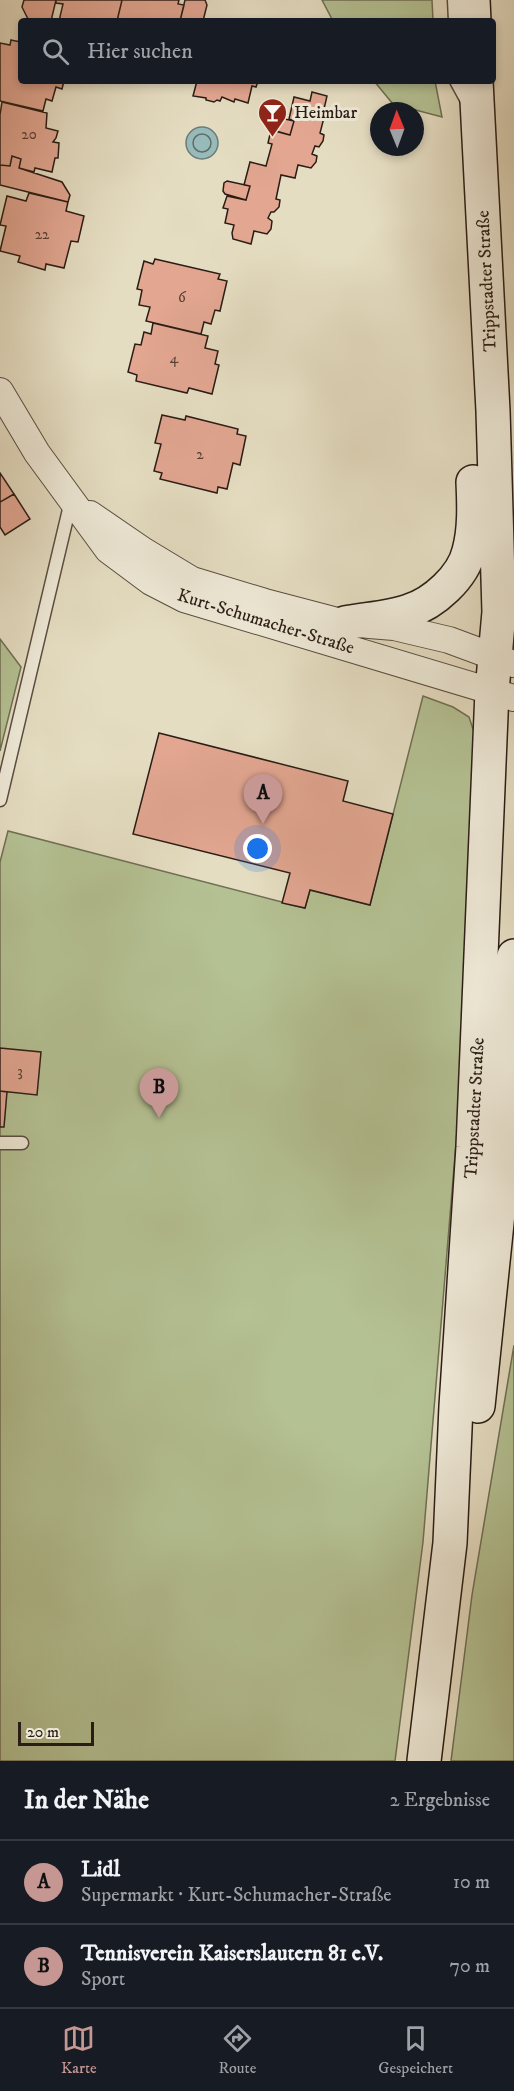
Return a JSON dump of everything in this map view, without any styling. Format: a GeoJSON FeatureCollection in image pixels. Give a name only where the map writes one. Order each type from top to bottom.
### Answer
{"type":"FeatureCollection","features":[{"type":"Feature","properties":{"kind":"main road"},"geometry":{"type":"LineString","coordinates":[[473,0],[474,18]]}},
{"type":"Feature","properties":{"kind":"main road","name":"Trippstadter Straße"},"geometry":{"type":"LineString","coordinates":[[450,1543],[456,1406],[505,661],[500,624],[493,411],[476,84]]}},
{"type":"Feature","properties":{"kind":"main road"},"geometry":{"type":"LineString","coordinates":[[345,623],[410,611],[436,598],[458,574],[469,552],[474,512],[471,443],[493,411]]}},
{"type":"Feature","properties":{"kind":"main road","name":"Trippstadter Straße"},"geometry":{"type":"LineString","coordinates":[[450,1543],[478,1408],[506,1136],[514,956]]}},
{"type":"Feature","properties":{"kind":"main road"},"geometry":{"type":"LineString","coordinates":[[424,1761],[450,1543]]}},
{"type":"Feature","properties":{"kind":"street","name":"Kurt-Schumacher-Straße"},"geometry":{"type":"LineString","coordinates":[[0,391],[37,453],[108,549],[152,582],[184,599],[503,694]]}},
{"type":"Feature","properties":{"kind":"street","name":"Kurt-Schumacher-Straße"},"geometry":{"type":"LineString","coordinates":[[71,500],[144,551],[192,580],[345,623],[394,627],[449,640],[505,661]]}},
{"type":"Feature","properties":{"kind":"lane"},"geometry":{"type":"LineString","coordinates":[[454,0],[454,18]]}},
{"type":"Feature","properties":{"kind":"lane"},"geometry":{"type":"LineString","coordinates":[[458,84],[478,119]]}},
{"type":"Feature","properties":{"kind":"lane"},"geometry":{"type":"LineString","coordinates":[[0,800],[71,500]]}},
{"type":"Feature","properties":{"kind":"lane"},"geometry":{"type":"LineString","coordinates":[[0,1143],[22,1143]]}},
{"type":"Feature","properties":{"kind":"green space"},"geometry":{"type":"Polygon","coordinates":[[[322,0],[432,0],[433,18],[331,18],[322,0]]]}},
{"type":"Feature","properties":{"kind":"green space"},"geometry":{"type":"Polygon","coordinates":[[[376,84],[436,84],[442,117],[424,112],[424,102],[391,102],[376,84]]]}},
{"type":"Feature","properties":{"kind":"green space"},"geometry":{"type":"Polygon","coordinates":[[[0,639],[21,667],[0,751],[0,639]]]}},
{"type":"Feature","properties":{"kind":"green space"},"geometry":{"type":"Polygon","coordinates":[[[423,696],[453,707],[469,717],[475,735],[468,998],[423,1542],[395,1761],[0,1761],[0,862],[8,831],[305,908],[310,890],[370,905],[423,696]]]}},
{"type":"Feature","properties":{"kind":"green space"},"geometry":{"type":"Polygon","coordinates":[[[514,1345],[514,1761],[451,1761],[472,1595],[514,1345]]]}},
{"type":"Feature","properties":{"kind":"water"},"geometry":{"type":"Polygon","coordinates":[[[202,127],[213,132],[218,143],[213,154],[202,159],[191,154],[186,143],[191,132],[202,127]]]}},
{"type":"Feature","properties":{"kind":"building"},"geometry":{"type":"Polygon","coordinates":[[[24,0],[56,0],[52,18],[28,18],[22,7],[24,0]]]}},
{"type":"Feature","properties":{"kind":"building"},"geometry":{"type":"Polygon","coordinates":[[[56,0],[122,0],[118,18],[60,18],[63,4],[56,3],[56,0]]]}},
{"type":"Feature","properties":{"kind":"building"},"geometry":{"type":"Polygon","coordinates":[[[122,0],[179,0],[178,4],[184,5],[181,18],[118,18],[122,0]]]}},
{"type":"Feature","properties":{"kind":"building"},"geometry":{"type":"Polygon","coordinates":[[[185,0],[205,0],[207,5],[204,18],[181,18],[185,0]]]}},
{"type":"Feature","properties":{"kind":"building"},"geometry":{"type":"Polygon","coordinates":[[[11,40],[18,41],[18,84],[63,84],[62,89],[56,87],[52,101],[46,99],[43,111],[0,101],[0,43],[10,45],[11,40]]]}},
{"type":"Feature","properties":{"kind":"building"},"geometry":{"type":"Polygon","coordinates":[[[196,84],[257,84],[256,87],[252,86],[248,103],[235,99],[234,102],[222,97],[220,101],[214,102],[193,96],[196,84]]]}},
{"type":"Feature","properties":{"kind":"building"},"geometry":{"type":"Polygon","coordinates":[[[312,92],[327,96],[320,133],[324,135],[323,141],[319,147],[315,146],[312,154],[317,156],[316,162],[311,168],[298,165],[295,178],[281,175],[276,199],[280,200],[279,207],[271,212],[268,218],[272,221],[271,229],[267,234],[254,231],[251,244],[233,239],[234,225],[225,223],[228,209],[223,208],[227,196],[246,200],[250,186],[244,185],[250,162],[266,166],[272,144],[268,143],[271,130],[290,135],[294,121],[289,119],[294,97],[310,101],[312,92]]]}},
{"type":"Feature","properties":{"kind":"building"},"geometry":{"type":"Polygon","coordinates":[[[2,102],[47,113],[46,128],[58,131],[53,142],[59,143],[58,158],[55,158],[52,172],[35,168],[34,172],[19,168],[21,159],[12,156],[10,166],[0,165],[2,102]]]}},
{"type":"Feature","properties":{"kind":"building"},"geometry":{"type":"Polygon","coordinates":[[[271,116],[294,121],[290,135],[269,129],[266,124],[271,116]]]}},
{"type":"Feature","properties":{"kind":"building"},"geometry":{"type":"Polygon","coordinates":[[[12,156],[21,159],[19,168],[62,182],[70,195],[68,202],[0,185],[0,165],[10,166],[12,156]]]}},
{"type":"Feature","properties":{"kind":"building"},"geometry":{"type":"Polygon","coordinates":[[[227,181],[250,186],[246,200],[225,194],[224,183],[227,181]]]}},
{"type":"Feature","properties":{"kind":"building"},"geometry":{"type":"Polygon","coordinates":[[[29,193],[68,202],[66,211],[84,216],[78,242],[71,241],[64,268],[46,264],[45,270],[18,262],[20,256],[0,251],[6,226],[0,225],[7,196],[26,201],[29,193]]]}},
{"type":"Feature","properties":{"kind":"building"},"geometry":{"type":"Polygon","coordinates":[[[155,259],[220,274],[218,279],[227,281],[220,311],[215,310],[211,324],[204,322],[201,334],[146,321],[150,307],[139,305],[142,290],[137,289],[144,261],[153,264],[155,259]]]}},
{"type":"Feature","properties":{"kind":"building"},"geometry":{"type":"Polygon","coordinates":[[[153,323],[208,336],[205,348],[218,351],[215,364],[219,365],[212,394],[189,388],[187,393],[136,381],[137,375],[128,372],[135,344],[141,345],[144,332],[151,334],[153,323]]]}},
{"type":"Feature","properties":{"kind":"building"},"geometry":{"type":"Polygon","coordinates":[[[162,415],[185,420],[186,416],[238,429],[237,434],[246,436],[240,465],[233,463],[227,489],[218,487],[217,493],[160,479],[162,473],[154,471],[161,444],[155,443],[162,415]]]}},
{"type":"Feature","properties":{"kind":"building"},"geometry":{"type":"Polygon","coordinates":[[[0,473],[14,494],[0,502],[0,473]]]}},
{"type":"Feature","properties":{"kind":"building"},"geometry":{"type":"Polygon","coordinates":[[[14,494],[30,519],[5,535],[0,527],[0,502],[14,494]]]}},
{"type":"Feature","properties":{"kind":"building"},"geometry":{"type":"Polygon","coordinates":[[[159,733],[348,781],[343,801],[393,814],[370,905],[310,890],[305,908],[282,903],[290,873],[133,834],[159,733]]]}},
{"type":"Feature","properties":{"kind":"building"},"geometry":{"type":"Polygon","coordinates":[[[0,1048],[41,1052],[37,1095],[0,1091],[0,1048]]]}},
{"type":"Feature","properties":{"kind":"building"},"geometry":{"type":"Polygon","coordinates":[[[0,1091],[7,1092],[4,1127],[0,1127],[0,1091]]]}},
{"type":"Feature","properties":{"kind":"place","name":"Heimbar"},"geometry":{"type":"Point","coordinates":[273,138]}},
{"type":"Feature","properties":{"kind":"place","name":"Lidl"},"geometry":{"type":"Point","coordinates":[263,824]}},
{"type":"Feature","properties":{"kind":"place","name":"Tennisverein Kaiserslautern 81 e.V."},"geometry":{"type":"Point","coordinates":[159,1118]}}]}
